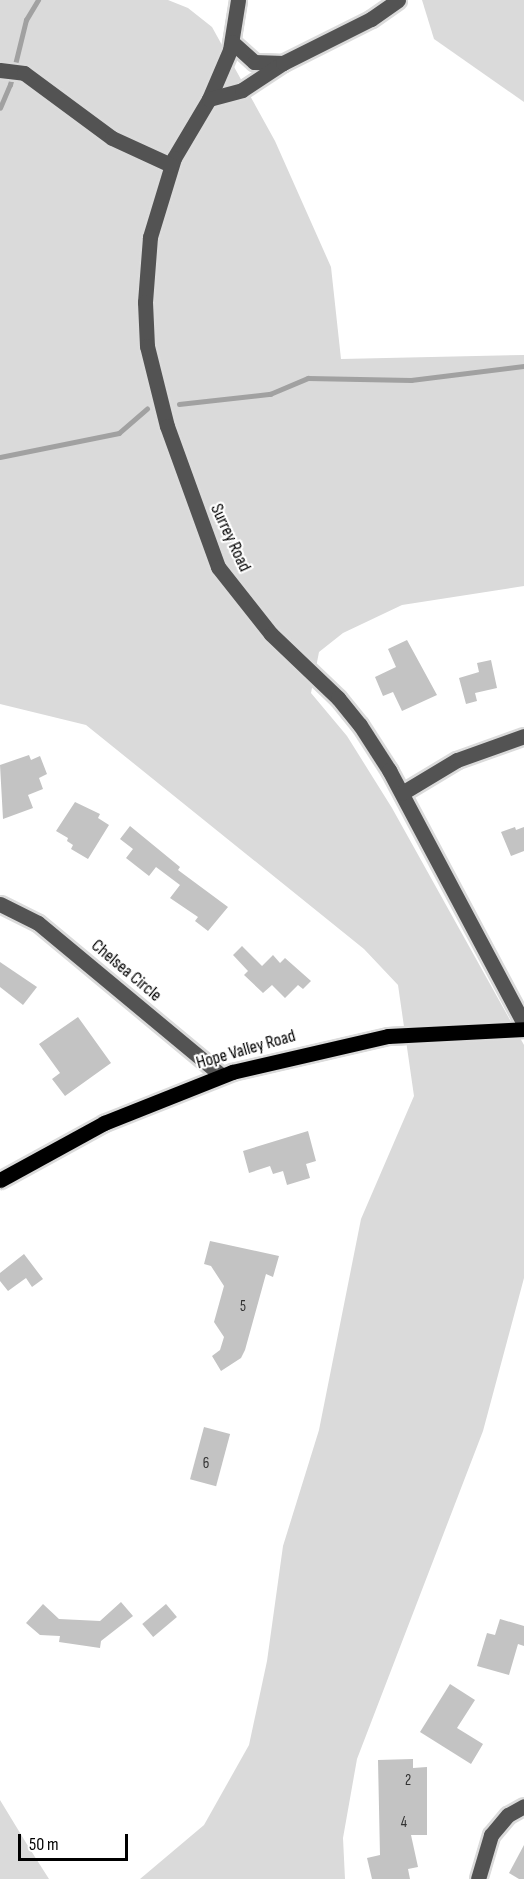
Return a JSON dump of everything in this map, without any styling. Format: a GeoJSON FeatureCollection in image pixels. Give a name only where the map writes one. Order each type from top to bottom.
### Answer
{"type":"FeatureCollection","features":[{"type":"Feature","properties":{"kind":"main road","name":"Hope Valley Road"},"geometry":{"type":"LineString","coordinates":[[0,1180],[104,1123],[222,1076],[285,1058],[388,1036],[524,1029]]}},
{"type":"Feature","properties":{"kind":"street","name":"Surrey Road"},"geometry":{"type":"LineString","coordinates":[[238,0],[232,42],[208,99],[171,165],[147,253],[147,346],[167,426],[203,533],[218,567],[241,600],[349,710],[402,793],[524,1024]]}},
{"type":"Feature","properties":{"kind":"street"},"geometry":{"type":"LineString","coordinates":[[208,99],[242,90],[283,63],[371,19],[398,0]]}},
{"type":"Feature","properties":{"kind":"street"},"geometry":{"type":"LineString","coordinates":[[232,42],[254,62],[283,63]]}},
{"type":"Feature","properties":{"kind":"street"},"geometry":{"type":"LineString","coordinates":[[0,70],[24,73],[112,138],[171,165]]}},
{"type":"Feature","properties":{"kind":"street"},"geometry":{"type":"LineString","coordinates":[[402,793],[457,760],[524,736]]}},
{"type":"Feature","properties":{"kind":"street","name":"Chelsea Circle"},"geometry":{"type":"LineString","coordinates":[[0,904],[38,923],[222,1076]]}},
{"type":"Feature","properties":{"kind":"street"},"geometry":{"type":"LineString","coordinates":[[478,1879],[491,1835],[508,1815],[524,1806]]}},
{"type":"Feature","properties":{"kind":"shaded area"},"geometry":{"type":"Polygon","coordinates":[[[0,0],[168,0],[188,8],[212,27],[275,141],[331,267],[341,359],[524,355],[524,586],[402,605],[343,633],[319,652],[311,693],[347,736],[392,808],[524,1045],[524,1278],[483,1431],[357,1759],[343,1838],[345,1879],[140,1879],[204,1825],[249,1745],[267,1661],[283,1546],[319,1430],[361,1219],[414,1096],[398,985],[364,949],[86,725],[0,704],[0,0]]]}},
{"type":"Feature","properties":{"kind":"shaded area"},"geometry":{"type":"Polygon","coordinates":[[[422,0],[524,0],[524,102],[434,39],[422,0]]]}},
{"type":"Feature","properties":{"kind":"shaded area"},"geometry":{"type":"Polygon","coordinates":[[[0,1800],[28,1846],[49,1879],[0,1879],[0,1800]]]}},
{"type":"Feature","properties":{"kind":"building"},"geometry":{"type":"Polygon","coordinates":[[[407,640],[437,695],[402,711],[393,692],[383,696],[375,677],[396,667],[388,649],[407,640]]]}},
{"type":"Feature","properties":{"kind":"building"},"geometry":{"type":"Polygon","coordinates":[[[491,660],[497,688],[475,693],[477,701],[466,704],[459,678],[479,672],[477,663],[491,660]]]}},
{"type":"Feature","properties":{"kind":"building"},"geometry":{"type":"Polygon","coordinates":[[[29,755],[31,760],[40,756],[47,774],[39,778],[43,789],[28,795],[33,808],[3,819],[0,765],[29,755]]]}},
{"type":"Feature","properties":{"kind":"building"},"geometry":{"type":"Polygon","coordinates":[[[75,802],[100,814],[98,818],[109,825],[88,859],[71,849],[73,845],[67,841],[68,838],[56,831],[75,802]]]}},
{"type":"Feature","properties":{"kind":"building"},"geometry":{"type":"Polygon","coordinates":[[[130,826],[180,867],[178,870],[228,907],[208,931],[195,921],[198,917],[170,898],[180,885],[156,867],[149,876],[126,858],[133,849],[120,839],[130,826]]]}},
{"type":"Feature","properties":{"kind":"building"},"geometry":{"type":"Polygon","coordinates":[[[515,827],[516,830],[524,827],[524,851],[511,856],[501,832],[515,827]]]}},
{"type":"Feature","properties":{"kind":"building"},"geometry":{"type":"Polygon","coordinates":[[[242,946],[262,966],[273,955],[280,963],[285,958],[311,981],[303,989],[298,985],[285,998],[272,985],[263,993],[244,975],[248,971],[233,955],[242,946]]]}},
{"type":"Feature","properties":{"kind":"building"},"geometry":{"type":"Polygon","coordinates":[[[0,962],[37,987],[23,1005],[0,987],[0,962]]]}},
{"type":"Feature","properties":{"kind":"building"},"geometry":{"type":"Polygon","coordinates":[[[78,1017],[111,1063],[65,1096],[52,1079],[60,1073],[39,1044],[78,1017]]]}},
{"type":"Feature","properties":{"kind":"building"},"geometry":{"type":"Polygon","coordinates":[[[308,1131],[316,1161],[306,1164],[310,1178],[287,1185],[283,1171],[273,1174],[270,1166],[249,1173],[243,1151],[308,1131]]]}},
{"type":"Feature","properties":{"kind":"building"},"geometry":{"type":"Polygon","coordinates":[[[210,1241],[279,1256],[273,1277],[266,1274],[241,1358],[221,1371],[212,1356],[220,1350],[224,1337],[214,1322],[224,1286],[211,1266],[204,1264],[210,1241]]]}},
{"type":"Feature","properties":{"kind":"building"},"geometry":{"type":"Polygon","coordinates":[[[24,1254],[43,1279],[32,1287],[26,1278],[8,1291],[0,1281],[0,1273],[24,1254]]]}},
{"type":"Feature","properties":{"kind":"building"},"geometry":{"type":"Polygon","coordinates":[[[204,1427],[230,1434],[216,1486],[190,1479],[204,1427]]]}},
{"type":"Feature","properties":{"kind":"building"},"geometry":{"type":"Polygon","coordinates":[[[121,1602],[133,1616],[101,1641],[100,1648],[59,1642],[60,1636],[40,1635],[26,1623],[43,1604],[59,1619],[100,1621],[121,1602]]]}},
{"type":"Feature","properties":{"kind":"building"},"geometry":{"type":"Polygon","coordinates":[[[166,1604],[177,1617],[153,1637],[142,1624],[166,1604]]]}},
{"type":"Feature","properties":{"kind":"building"},"geometry":{"type":"Polygon","coordinates":[[[500,1619],[524,1626],[524,1646],[518,1644],[509,1675],[477,1666],[487,1633],[495,1635],[500,1619]]]}},
{"type":"Feature","properties":{"kind":"building"},"geometry":{"type":"Polygon","coordinates":[[[450,1684],[475,1700],[457,1728],[483,1744],[471,1764],[420,1732],[450,1684]]]}},
{"type":"Feature","properties":{"kind":"building"},"geometry":{"type":"Polygon","coordinates":[[[413,1759],[413,1768],[427,1767],[427,1835],[411,1835],[418,1867],[408,1869],[410,1879],[372,1879],[367,1858],[380,1855],[378,1760],[413,1759]]]}},
{"type":"Feature","properties":{"kind":"building"},"geometry":{"type":"Polygon","coordinates":[[[524,1845],[524,1879],[519,1879],[509,1873],[524,1845]]]}},
{"type":"Feature","properties":{"kind":"waterway"},"geometry":{"type":"LineString","coordinates":[[0,108],[10,85],[26,20],[38,0]]}},
{"type":"Feature","properties":{"kind":"waterway"},"geometry":{"type":"LineString","coordinates":[[179,404],[270,394],[308,378],[411,380],[524,366]]}},
{"type":"Feature","properties":{"kind":"waterway"},"geometry":{"type":"LineString","coordinates":[[0,457],[119,433],[147,409]]}}]}
